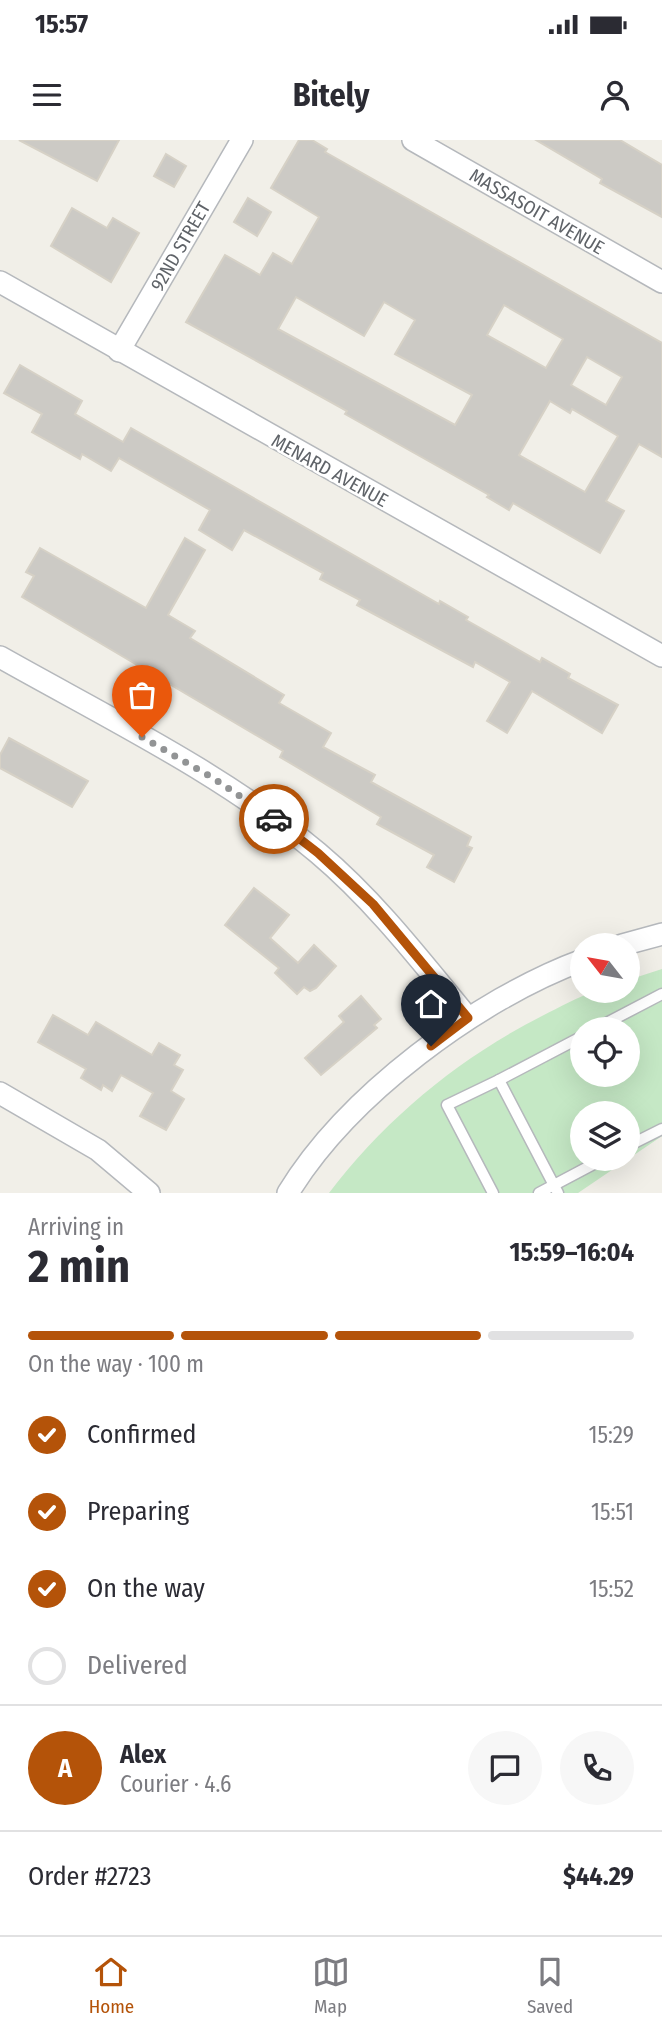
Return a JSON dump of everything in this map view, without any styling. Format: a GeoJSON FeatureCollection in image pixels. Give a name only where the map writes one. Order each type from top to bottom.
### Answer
{"type":"FeatureCollection","features":[{"type":"Feature","properties":{"kind":"street","name":"92ND STREET"},"geometry":{"type":"LineString","coordinates":[[119,351],[242,140]]}},
{"type":"Feature","properties":{"kind":"street","name":"MASSASOIT AVENUE"},"geometry":{"type":"LineString","coordinates":[[413,140],[662,282]]}},
{"type":"Feature","properties":{"kind":"street","name":"MENARD AVENUE"},"geometry":{"type":"LineString","coordinates":[[0,282],[662,656]]}},
{"type":"Feature","properties":{"kind":"street"},"geometry":{"type":"LineString","coordinates":[[0,657],[213,778],[308,845],[373,904],[468,1018]]}},
{"type":"Feature","properties":{"kind":"street"},"geometry":{"type":"LineString","coordinates":[[640,940],[662,934]]}},
{"type":"Feature","properties":{"kind":"street"},"geometry":{"type":"LineString","coordinates":[[288,1193],[327,1142],[367,1100],[468,1018],[570,967]]}},
{"type":"Feature","properties":{"kind":"street"},"geometry":{"type":"LineString","coordinates":[[0,1093],[98,1150],[149,1193]]}},
{"type":"Feature","properties":{"kind":"lane"},"geometry":{"type":"LineString","coordinates":[[618,1017],[662,994]]}},
{"type":"Feature","properties":{"kind":"lane"},"geometry":{"type":"LineString","coordinates":[[493,1193],[447,1105],[570,1042]]}},
{"type":"Feature","properties":{"kind":"lane"},"geometry":{"type":"LineString","coordinates":[[499,1080],[556,1189]]}},
{"type":"Feature","properties":{"kind":"lane"},"geometry":{"type":"LineString","coordinates":[[640,1140],[662,1129]]}},
{"type":"Feature","properties":{"kind":"lane"},"geometry":{"type":"LineString","coordinates":[[539,1193],[556,1189],[584,1171]]}},
{"type":"Feature","properties":{"kind":"green space"},"geometry":{"type":"Polygon","coordinates":[[[662,969],[662,1136],[640,1151],[640,1101],[570,1101],[570,1171],[610,1171],[578,1193],[329,1193],[374,1140],[425,1093],[511,1033],[570,1002],[640,1003],[640,976],[662,969]]]}},
{"type":"Feature","properties":{"kind":"building"},"geometry":{"type":"Polygon","coordinates":[[[19,140],[119,140],[97,181],[19,140]]]}},
{"type":"Feature","properties":{"kind":"building"},"geometry":{"type":"Polygon","coordinates":[[[299,140],[312,140],[327,149],[325,152],[662,343],[662,457],[639,444],[606,501],[624,511],[600,553],[513,503],[509,510],[487,497],[489,495],[345,414],[347,411],[186,322],[225,255],[260,275],[273,253],[292,264],[319,217],[271,188],[299,140]],[[296,297],[278,329],[455,425],[472,395],[395,354],[415,320],[384,302],[364,336],[296,297]],[[504,305],[487,335],[546,368],[563,339],[504,305]],[[587,357],[571,385],[606,405],[622,377],[587,357]],[[550,401],[519,455],[585,492],[618,436],[572,409],[570,413],[550,401]]]}},
{"type":"Feature","properties":{"kind":"building"},"geometry":{"type":"Polygon","coordinates":[[[536,140],[620,140],[662,165],[662,217],[600,183],[602,179],[536,140]]]}},
{"type":"Feature","properties":{"kind":"building"},"geometry":{"type":"Polygon","coordinates":[[[166,154],[186,166],[174,187],[154,176],[166,154]]]}},
{"type":"Feature","properties":{"kind":"building"},"geometry":{"type":"Polygon","coordinates":[[[248,198],[271,212],[257,236],[234,222],[248,198]]]}},
{"type":"Feature","properties":{"kind":"building"},"geometry":{"type":"Polygon","coordinates":[[[72,208],[107,228],[113,218],[139,233],[111,282],[51,246],[72,208]]]}},
{"type":"Feature","properties":{"kind":"building"},"geometry":{"type":"Polygon","coordinates":[[[20,365],[82,401],[75,414],[123,442],[131,428],[439,604],[440,601],[468,617],[466,620],[540,662],[542,658],[570,674],[568,678],[618,705],[602,733],[532,691],[507,733],[487,721],[510,682],[475,662],[473,667],[357,605],[360,600],[320,579],[323,573],[244,530],[232,550],[199,530],[210,510],[119,458],[111,471],[82,454],[80,459],[32,432],[42,414],[4,393],[20,365]]]}},
{"type":"Feature","properties":{"kind":"building"},"geometry":{"type":"Polygon","coordinates":[[[185,538],[205,550],[168,615],[195,631],[190,638],[284,695],[279,703],[331,733],[323,747],[375,775],[371,782],[471,837],[467,846],[472,848],[454,882],[427,867],[434,855],[377,824],[381,817],[280,757],[283,751],[22,597],[34,576],[26,572],[40,548],[146,608],[185,538]]]}},
{"type":"Feature","properties":{"kind":"building"},"geometry":{"type":"Polygon","coordinates":[[[9,738],[88,781],[72,807],[0,768],[0,755],[9,738]]]}},
{"type":"Feature","properties":{"kind":"building"},"geometry":{"type":"Polygon","coordinates":[[[254,888],[289,915],[270,938],[298,963],[314,945],[336,966],[316,988],[310,991],[304,987],[297,994],[275,973],[279,968],[225,925],[254,888]]]}},
{"type":"Feature","properties":{"kind":"building"},"geometry":{"type":"Polygon","coordinates":[[[361,996],[381,1019],[374,1025],[377,1028],[321,1075],[305,1058],[344,1022],[339,1016],[361,996]]]}},
{"type":"Feature","properties":{"kind":"building"},"geometry":{"type":"Polygon","coordinates":[[[53,1015],[88,1035],[96,1022],[152,1055],[159,1043],[180,1055],[174,1065],[183,1070],[171,1091],[184,1099],[166,1130],[140,1116],[153,1093],[121,1075],[112,1091],[103,1085],[101,1090],[81,1078],[86,1069],[38,1042],[53,1015]]]}},
{"type":"Feature","properties":{"kind":"way so far"},"geometry":{"type":"LineString","coordinates":[[142,737],[213,778],[274,819]]}},
{"type":"Feature","properties":{"kind":"route"},"geometry":{"type":"LineString","coordinates":[[274,819],[318,853],[373,904],[468,1018],[431,1046]]}}]}
